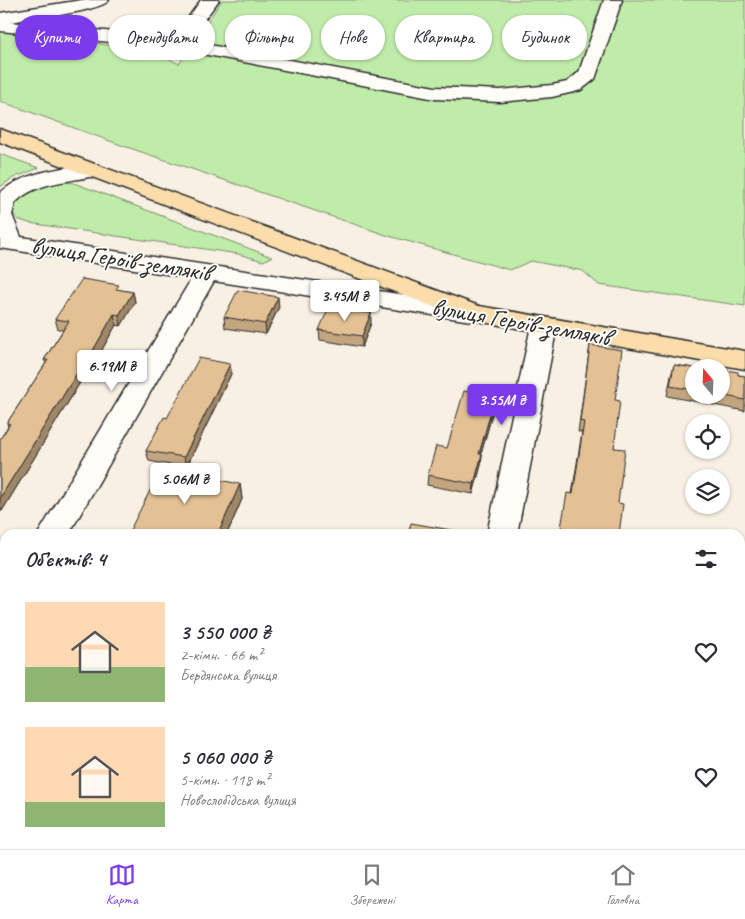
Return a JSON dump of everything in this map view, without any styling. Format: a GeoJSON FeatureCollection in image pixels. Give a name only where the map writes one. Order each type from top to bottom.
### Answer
{"type":"FeatureCollection","features":[{"type":"Feature","properties":{"kind":"main road"},"geometry":{"type":"LineString","coordinates":[[0,135],[475,313]]}},
{"type":"Feature","properties":{"kind":"main road","name":"вулиця Героїв-земляків"},"geometry":{"type":"LineString","coordinates":[[475,313],[745,360]]}},
{"type":"Feature","properties":{"kind":"street"},"geometry":{"type":"LineString","coordinates":[[0,19],[84,5],[100,0]]}},
{"type":"Feature","properties":{"kind":"street"},"geometry":{"type":"LineString","coordinates":[[199,15],[210,0]]}},
{"type":"Feature","properties":{"kind":"street"},"geometry":{"type":"LineString","coordinates":[[215,52],[435,93],[500,96],[552,91],[574,86],[588,75],[613,0]]}},
{"type":"Feature","properties":{"kind":"street"},"geometry":{"type":"LineString","coordinates":[[0,26],[108,37]]}},
{"type":"Feature","properties":{"kind":"street"},"geometry":{"type":"LineString","coordinates":[[6,242],[0,212],[3,203],[10,195],[36,182],[91,170]]}},
{"type":"Feature","properties":{"kind":"street","name":"вулиця Героїв-земляків"},"geometry":{"type":"LineString","coordinates":[[6,242],[475,313]]}},
{"type":"Feature","properties":{"kind":"street"},"geometry":{"type":"LineString","coordinates":[[56,529],[207,272]]}},
{"type":"Feature","properties":{"kind":"street"},"geometry":{"type":"LineString","coordinates":[[503,529],[544,326]]}},
{"type":"Feature","properties":{"kind":"green space"},"geometry":{"type":"Polygon","coordinates":[[[222,0],[745,0],[745,306],[599,285],[583,271],[531,261],[510,270],[389,236],[121,145],[0,101],[0,31],[15,33],[15,60],[98,60],[98,44],[108,45],[108,60],[171,60],[179,64],[182,60],[215,60],[215,15],[212,15],[222,0]]]}},
{"type":"Feature","properties":{"kind":"green space"},"geometry":{"type":"Polygon","coordinates":[[[0,154],[39,168],[13,178],[0,187],[0,154]]]}},
{"type":"Feature","properties":{"kind":"green space"},"geometry":{"type":"Polygon","coordinates":[[[65,182],[74,183],[272,257],[263,261],[238,254],[29,223],[17,219],[13,213],[20,198],[26,193],[41,186],[65,182]]]}},
{"type":"Feature","properties":{"kind":"building"},"geometry":{"type":"Polygon","coordinates":[[[82,279],[119,285],[116,289],[133,292],[119,315],[114,314],[84,366],[82,365],[0,498],[0,439],[10,424],[7,423],[48,360],[44,360],[69,321],[55,319],[82,279]]]}},
{"type":"Feature","properties":{"kind":"building"},"geometry":{"type":"Polygon","coordinates":[[[238,290],[278,297],[265,324],[224,317],[238,290]]]}},
{"type":"Feature","properties":{"kind":"building"},"geometry":{"type":"Polygon","coordinates":[[[329,307],[371,313],[362,336],[319,330],[329,307]]]}},
{"type":"Feature","properties":{"kind":"building"},"geometry":{"type":"Polygon","coordinates":[[[590,345],[622,350],[615,400],[620,401],[614,448],[625,449],[618,503],[623,504],[620,529],[561,529],[567,493],[573,494],[584,422],[580,421],[590,345]]]}},
{"type":"Feature","properties":{"kind":"building"},"geometry":{"type":"Polygon","coordinates":[[[199,358],[230,364],[184,457],[146,451],[164,417],[167,418],[199,358]]]}},
{"type":"Feature","properties":{"kind":"building"},"geometry":{"type":"Polygon","coordinates":[[[674,365],[685,367],[685,388],[670,386],[674,365]]]}},
{"type":"Feature","properties":{"kind":"building"},"geometry":{"type":"Polygon","coordinates":[[[730,371],[745,376],[745,400],[730,397],[730,371]]]}},
{"type":"Feature","properties":{"kind":"building"},"geometry":{"type":"Polygon","coordinates":[[[464,391],[495,397],[479,454],[482,454],[474,484],[428,475],[436,446],[447,448],[464,391]]]}},
{"type":"Feature","properties":{"kind":"building"},"geometry":{"type":"Polygon","coordinates":[[[161,469],[240,484],[220,529],[131,529],[161,469]]]}},
{"type":"Feature","properties":{"kind":"building"},"geometry":{"type":"Polygon","coordinates":[[[411,523],[446,529],[409,529],[411,523]]]}}]}
